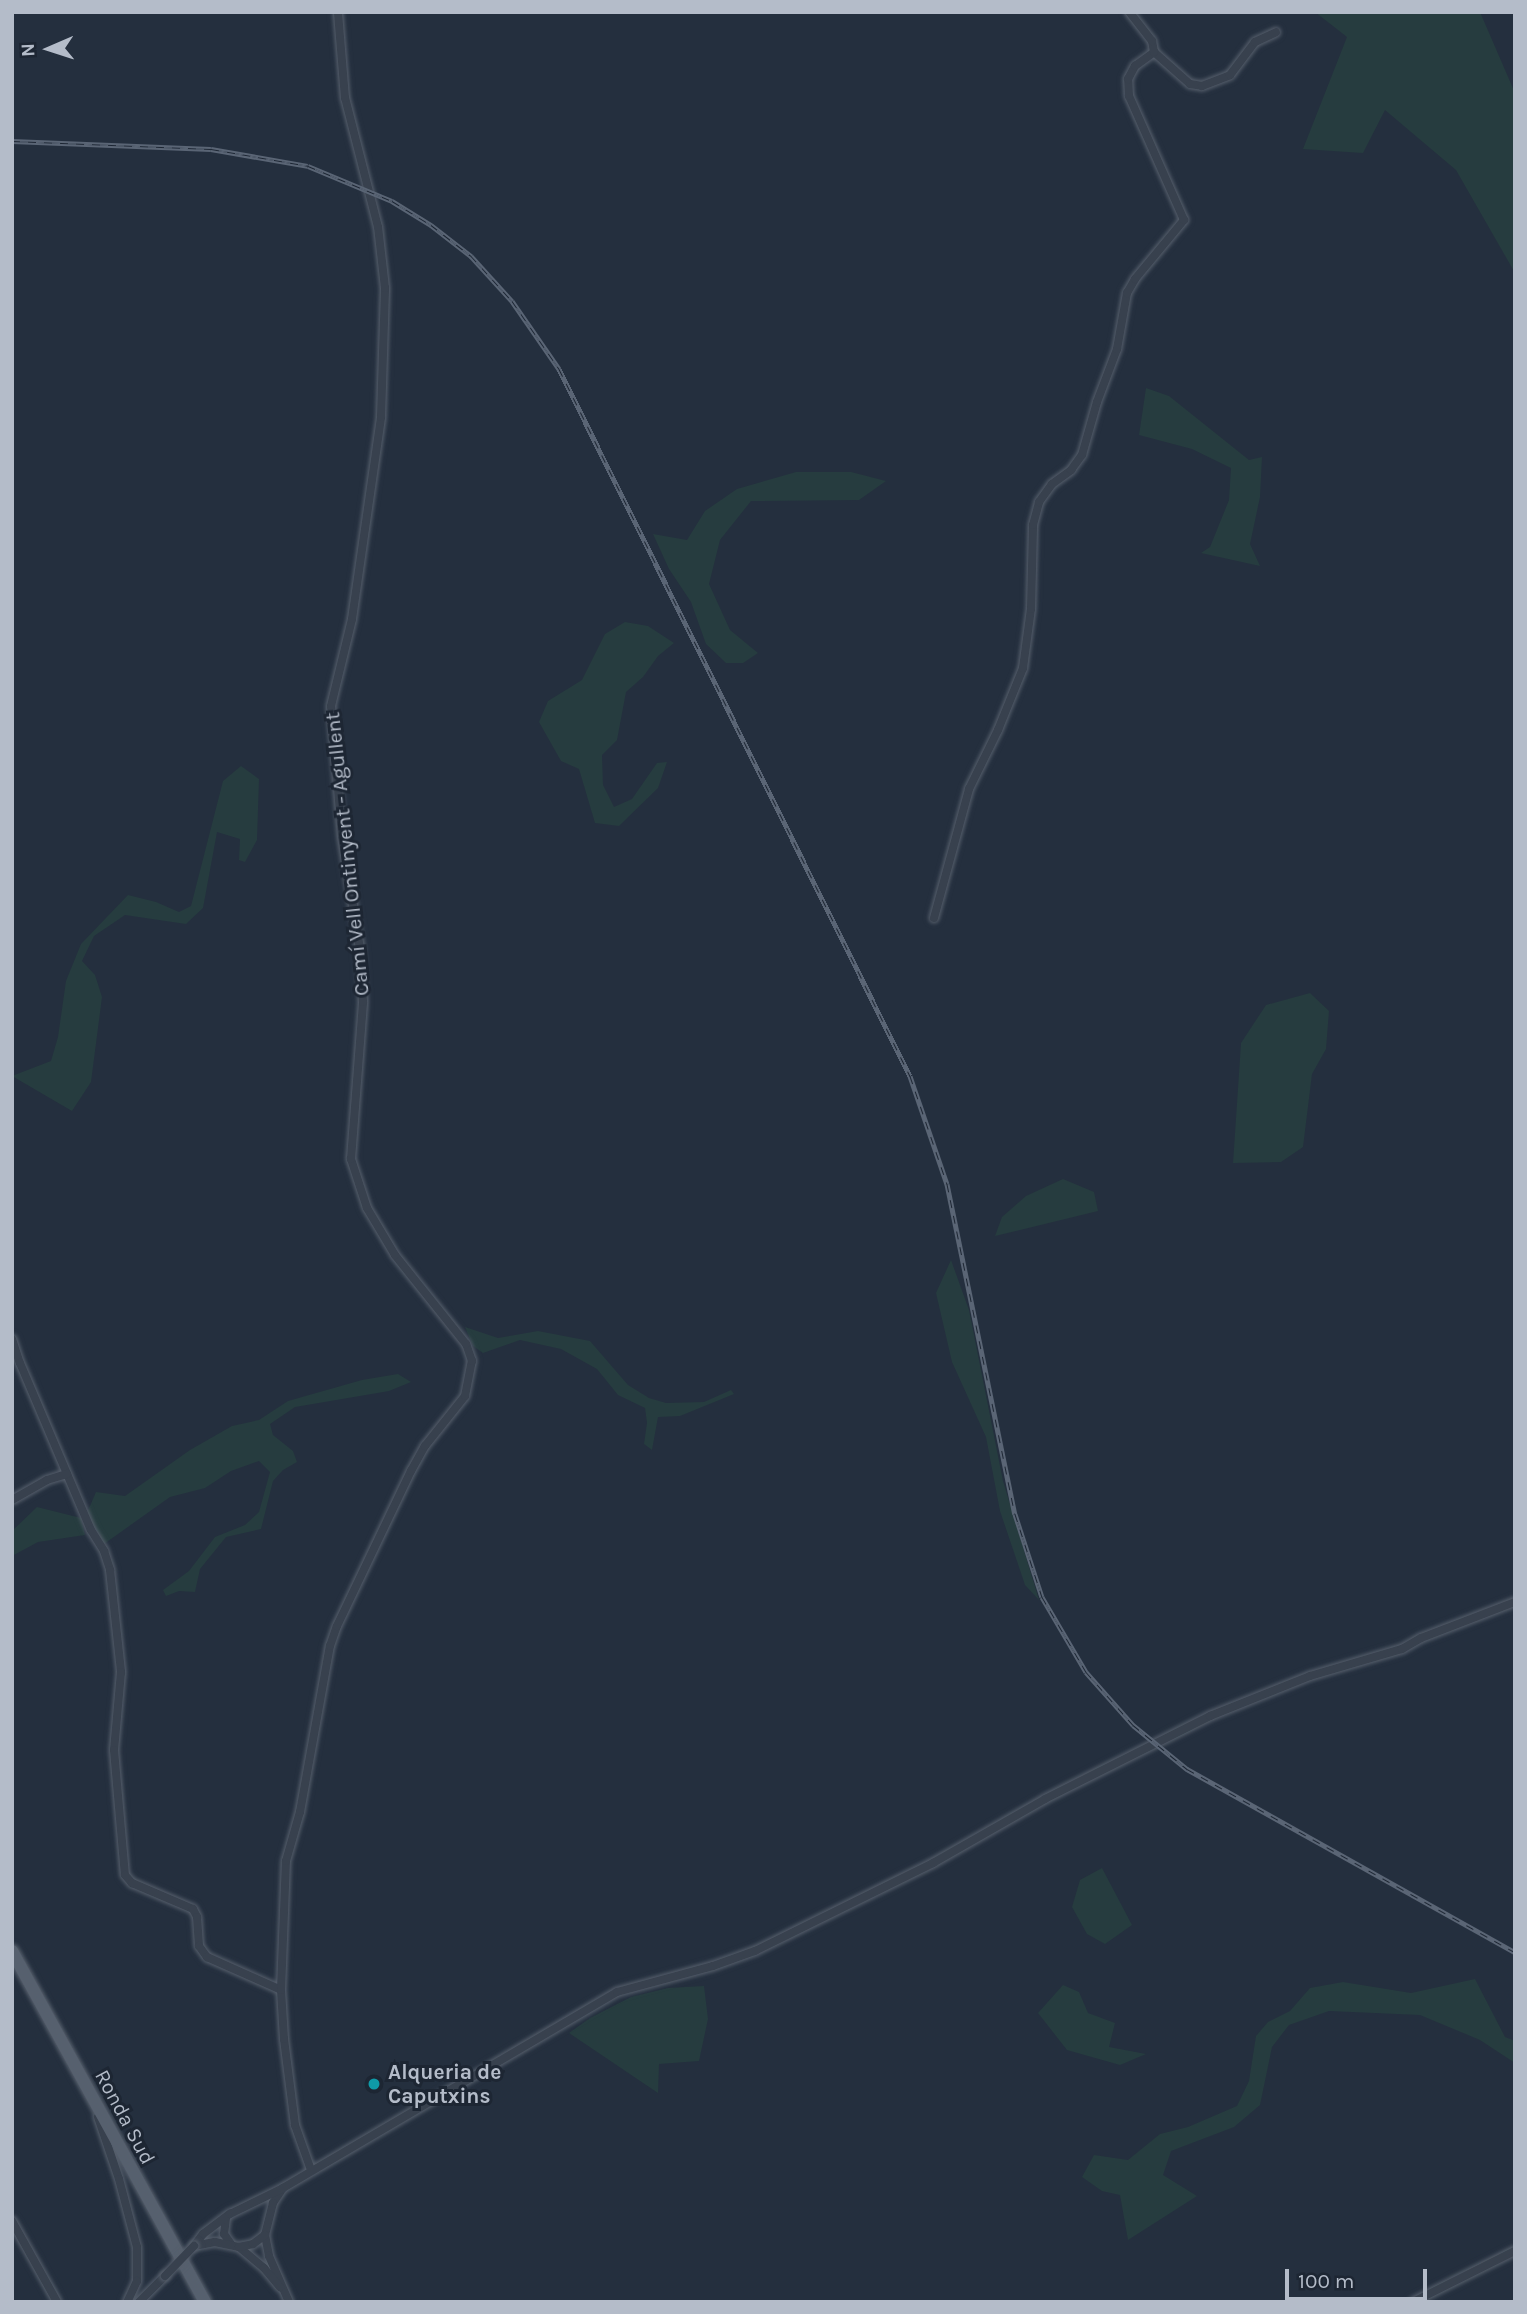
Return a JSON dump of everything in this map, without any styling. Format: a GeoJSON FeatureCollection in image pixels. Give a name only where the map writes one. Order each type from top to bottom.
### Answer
{"type":"FeatureCollection","features":[{"type":"Feature","properties":{"kind":"main road","name":"Ronda Sud"},"geometry":{"type":"LineString","coordinates":[[12,1951],[205,2302]]}},
{"type":"Feature","properties":{"kind":"street","name":"Camí Vell Ontinyent - Agullent"},"geometry":{"type":"LineString","coordinates":[[311,2170],[295,2125],[287,2078],[281,1990],[286,1861],[300,1812],[330,1646],[411,1471],[425,1446],[465,1396],[472,1361],[466,1343],[396,1255],[368,1209],[351,1159],[363,1002],[360,949],[342,836],[331,706],[352,619],[382,416],[385,288],[378,224],[345,98],[338,12]]}},
{"type":"Feature","properties":{"kind":"street"},"geometry":{"type":"LineString","coordinates":[[1129,12],[1152,41],[1154,52],[1190,83],[1202,86],[1230,75],[1255,41],[1276,32]]}},
{"type":"Feature","properties":{"kind":"street"},"geometry":{"type":"LineString","coordinates":[[933,918],[969,789],[998,730],[1023,668],[1031,609],[1032,525],[1039,502],[1052,484],[1072,470],[1082,455],[1097,402],[1117,349],[1127,293],[1135,279],[1184,220],[1129,96],[1128,79],[1135,66],[1154,52]]}},
{"type":"Feature","properties":{"kind":"street"},"geometry":{"type":"LineString","coordinates":[[12,1339],[110,1570],[121,1672],[114,1750],[125,1875],[132,1883],[193,1909],[197,1917],[199,1946],[207,1957],[281,1990]]}},
{"type":"Feature","properties":{"kind":"street"},"geometry":{"type":"LineString","coordinates":[[12,1500],[47,1480],[67,1474]]}},
{"type":"Feature","properties":{"kind":"street"},"geometry":{"type":"LineString","coordinates":[[139,2302],[203,2234],[227,2217],[283,2188],[617,1992],[713,1966],[755,1951],[933,1863],[1045,1799],[1210,1716],[1310,1676],[1402,1649],[1421,1638],[1515,1602]]}},
{"type":"Feature","properties":{"kind":"street"},"geometry":{"type":"LineString","coordinates":[[89,2091],[119,2179],[137,2247],[136,2281],[127,2302]]}},
{"type":"Feature","properties":{"kind":"street"},"geometry":{"type":"LineString","coordinates":[[283,2188],[268,2215],[265,2235],[268,2256],[289,2302]]}},
{"type":"Feature","properties":{"kind":"street"},"geometry":{"type":"LineString","coordinates":[[252,2203],[261,2206],[268,2215]]}},
{"type":"Feature","properties":{"kind":"street"},"geometry":{"type":"LineString","coordinates":[[227,2217],[224,2234],[264,2267],[282,2289]]}},
{"type":"Feature","properties":{"kind":"street"},"geometry":{"type":"LineString","coordinates":[[12,2221],[57,2302]]}},
{"type":"Feature","properties":{"kind":"street"},"geometry":{"type":"LineString","coordinates":[[194,2246],[215,2242],[236,2246],[253,2244],[265,2235]]}},
{"type":"Feature","properties":{"kind":"street"},"geometry":{"type":"LineString","coordinates":[[1413,2302],[1515,2251]]}},
{"type":"Feature","properties":{"kind":"green space"},"geometry":{"type":"Polygon","coordinates":[[[1315,12],[1480,12],[1515,93],[1515,273],[1456,170],[1385,110],[1363,153],[1303,149],[1347,37],[1315,12]]]}},
{"type":"Feature","properties":{"kind":"green space"},"geometry":{"type":"Polygon","coordinates":[[[1146,388],[1169,396],[1249,460],[1262,457],[1260,497],[1250,544],[1260,566],[1201,553],[1210,547],[1229,500],[1231,468],[1192,449],[1139,435],[1146,388]]]}},
{"type":"Feature","properties":{"kind":"green space"},"geometry":{"type":"Polygon","coordinates":[[[796,472],[851,472],[886,481],[859,500],[751,501],[720,540],[709,584],[730,630],[758,653],[743,663],[726,663],[706,644],[691,602],[669,569],[653,534],[687,540],[705,511],[737,489],[796,472]]]}},
{"type":"Feature","properties":{"kind":"green space"},"geometry":{"type":"Polygon","coordinates":[[[625,622],[648,626],[674,643],[658,656],[643,677],[626,692],[617,740],[602,755],[603,785],[614,807],[632,799],[657,763],[667,762],[658,788],[619,826],[595,823],[579,769],[561,761],[539,722],[548,701],[582,680],[605,634],[625,622]]]}},
{"type":"Feature","properties":{"kind":"green space"},"geometry":{"type":"Polygon","coordinates":[[[241,766],[259,779],[257,840],[245,862],[239,860],[240,839],[217,832],[203,908],[186,924],[125,915],[94,936],[82,961],[95,975],[102,997],[91,1082],[72,1111],[12,1076],[51,1061],[58,1037],[66,981],[81,944],[128,895],[156,902],[179,912],[191,906],[223,781],[241,766]]]}},
{"type":"Feature","properties":{"kind":"green space"},"geometry":{"type":"Polygon","coordinates":[[[1310,993],[1329,1011],[1326,1049],[1312,1074],[1303,1147],[1281,1162],[1233,1163],[1241,1043],[1266,1005],[1310,993]]]}},
{"type":"Feature","properties":{"kind":"green space"},"geometry":{"type":"Polygon","coordinates":[[[1063,1179],[1094,1192],[1098,1211],[995,1236],[1002,1217],[1026,1196],[1063,1179]]]}},
{"type":"Feature","properties":{"kind":"green space"},"geometry":{"type":"Polygon","coordinates":[[[951,1260],[969,1310],[1003,1481],[1039,1600],[1025,1585],[1000,1511],[986,1437],[952,1362],[936,1293],[951,1260]]]}},
{"type":"Feature","properties":{"kind":"green space"},"geometry":{"type":"Polygon","coordinates":[[[465,1327],[498,1338],[538,1331],[590,1341],[628,1385],[649,1398],[666,1403],[704,1402],[731,1390],[734,1394],[680,1416],[658,1417],[652,1450],[644,1444],[647,1423],[645,1408],[618,1395],[597,1369],[561,1349],[520,1340],[483,1353],[473,1346],[465,1327]]]}},
{"type":"Feature","properties":{"kind":"green space"},"geometry":{"type":"Polygon","coordinates":[[[398,1374],[411,1382],[389,1391],[295,1407],[270,1424],[273,1435],[293,1451],[297,1462],[283,1470],[273,1481],[261,1529],[226,1537],[200,1569],[195,1592],[179,1591],[166,1596],[163,1590],[189,1571],[215,1537],[245,1525],[259,1512],[270,1472],[259,1461],[231,1471],[205,1488],[170,1497],[104,1544],[87,1513],[96,1492],[125,1496],[190,1450],[232,1426],[259,1420],[288,1401],[362,1380],[398,1374]]]}},
{"type":"Feature","properties":{"kind":"green space"},"geometry":{"type":"Polygon","coordinates":[[[37,1507],[81,1518],[85,1535],[38,1542],[12,1556],[12,1531],[37,1507]]]}},
{"type":"Feature","properties":{"kind":"green space"},"geometry":{"type":"Polygon","coordinates":[[[1102,1868],[1132,1925],[1105,1944],[1087,1934],[1072,1907],[1080,1880],[1102,1868]]]}},
{"type":"Feature","properties":{"kind":"green space"},"geometry":{"type":"Polygon","coordinates":[[[1475,1979],[1505,2037],[1515,2041],[1515,2063],[1480,2040],[1420,2015],[1329,2011],[1289,2025],[1272,2047],[1260,2105],[1234,2127],[1171,2151],[1163,2175],[1197,2196],[1128,2240],[1120,2195],[1102,2191],[1082,2177],[1094,2155],[1128,2160],[1160,2134],[1188,2127],[1237,2106],[1249,2081],[1256,2036],[1268,2022],[1290,2011],[1310,1988],[1343,1982],[1411,1993],[1475,1979]]]}},
{"type":"Feature","properties":{"kind":"green space"},"geometry":{"type":"Polygon","coordinates":[[[1063,1985],[1079,1992],[1088,2013],[1115,2023],[1109,2047],[1146,2054],[1120,2065],[1067,2050],[1038,2013],[1063,1985]]]}},
{"type":"Feature","properties":{"kind":"green space"},"geometry":{"type":"Polygon","coordinates":[[[704,1986],[708,2019],[699,2061],[659,2064],[658,2093],[569,2033],[590,2018],[631,1997],[668,1988],[704,1986]]]}},
{"type":"Feature","properties":{"kind":"railway"},"geometry":{"type":"LineString","coordinates":[[12,141],[211,149],[308,166],[392,201],[431,225],[471,256],[512,301],[559,369],[910,1076],[947,1184],[1015,1514],[1042,1597],[1086,1672],[1133,1725],[1187,1769],[1515,1952]]}},
{"type":"Feature","properties":{"kind":"place","name":"Alqueria de Caputxins"},"geometry":{"type":"Point","coordinates":[374,2084]}}]}
